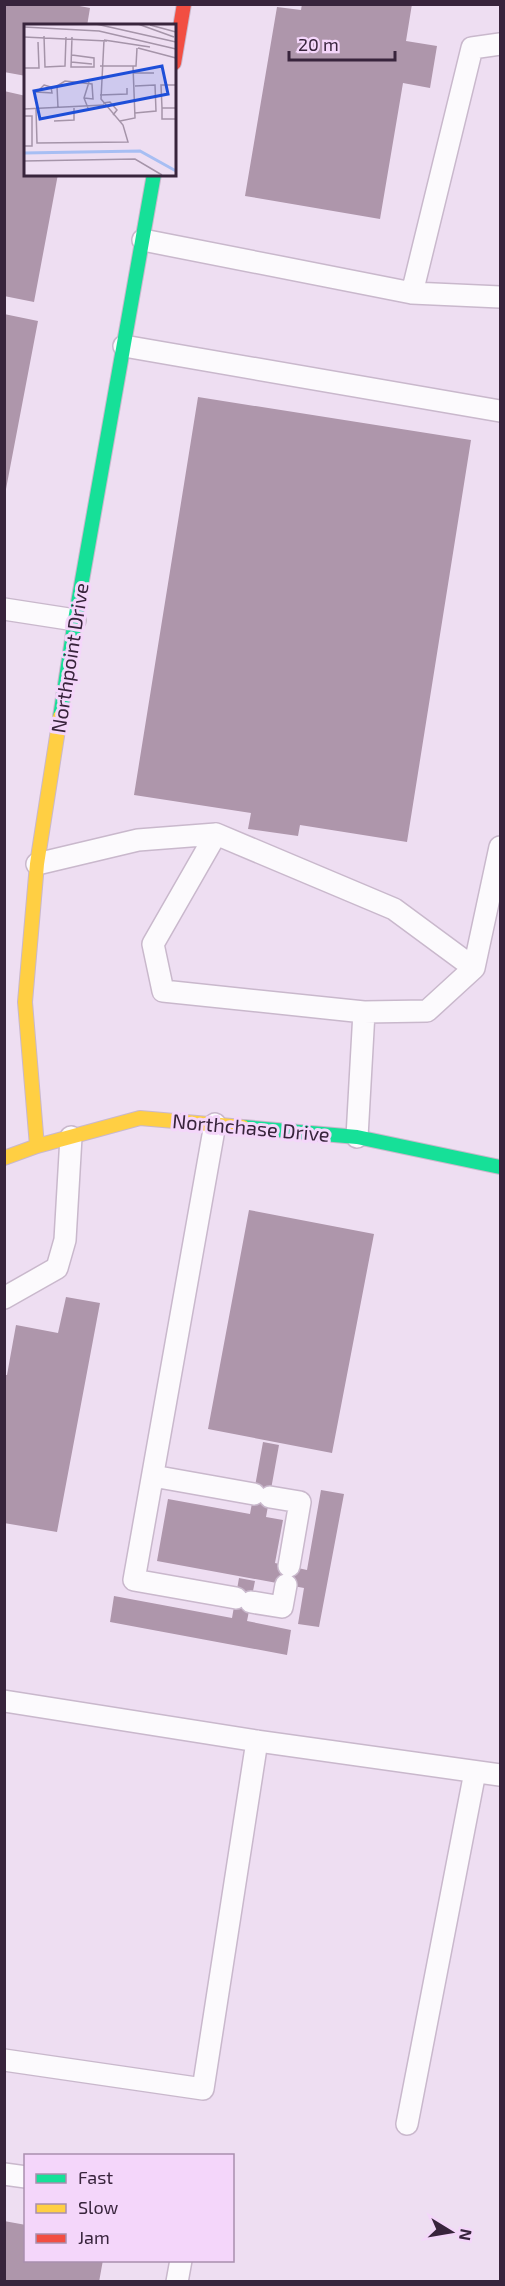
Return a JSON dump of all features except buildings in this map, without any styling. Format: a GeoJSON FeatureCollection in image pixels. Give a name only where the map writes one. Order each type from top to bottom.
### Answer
{"type":"FeatureCollection","features":[{"type":"Feature","properties":{"kind":"street"},"geometry":{"type":"LineString","coordinates":[[176,51],[184,4]]}},
{"type":"Feature","properties":{"kind":"street","name":"Northpoint Drive"},"geometry":{"type":"LineString","coordinates":[[37,1146],[25,1002],[37,864],[75,620],[154,176]]}},
{"type":"Feature","properties":{"kind":"street","name":"Northchase Drive"},"geometry":{"type":"LineString","coordinates":[[4,1158],[37,1146],[140,1118],[357,1137],[501,1167]]}},
{"type":"Feature","properties":{"kind":"lane"},"geometry":{"type":"LineString","coordinates":[[412,293],[472,48],[501,44]]}},
{"type":"Feature","properties":{"kind":"lane"},"geometry":{"type":"LineString","coordinates":[[143,240],[412,293],[501,297]]}},
{"type":"Feature","properties":{"kind":"lane"},"geometry":{"type":"LineString","coordinates":[[124,346],[501,411]]}},
{"type":"Feature","properties":{"kind":"lane"},"geometry":{"type":"LineString","coordinates":[[4,609],[75,620]]}},
{"type":"Feature","properties":{"kind":"lane"},"geometry":{"type":"LineString","coordinates":[[216,834],[153,944],[163,991],[364,1012],[427,1011],[474,968],[501,847]]}},
{"type":"Feature","properties":{"kind":"lane"},"geometry":{"type":"LineString","coordinates":[[37,864],[138,840],[216,834],[394,909],[474,968]]}},
{"type":"Feature","properties":{"kind":"lane"},"geometry":{"type":"LineString","coordinates":[[357,1137],[364,1012]]}},
{"type":"Feature","properties":{"kind":"lane"},"geometry":{"type":"LineString","coordinates":[[153,1476],[300,1502],[282,1607],[135,1580],[153,1476],[215,1124]]}},
{"type":"Feature","properties":{"kind":"lane"},"geometry":{"type":"LineString","coordinates":[[4,1298],[57,1268],[65,1240],[71,1137]]}},
{"type":"Feature","properties":{"kind":"lane"},"geometry":{"type":"LineString","coordinates":[[4,1701],[257,1741],[501,1775]]}},
{"type":"Feature","properties":{"kind":"lane"},"geometry":{"type":"LineString","coordinates":[[4,2060],[203,2088],[257,1741]]}},
{"type":"Feature","properties":{"kind":"lane"},"geometry":{"type":"LineString","coordinates":[[407,2124],[475,1772]]}},
{"type":"Feature","properties":{"kind":"lane"},"geometry":{"type":"LineString","coordinates":[[4,2174],[24,2177]]}},
{"type":"Feature","properties":{"kind":"lane"},"geometry":{"type":"LineString","coordinates":[[177,2282],[181,2262]]}},
{"type":"Feature","properties":{"kind":"traffic: fast"},"geometry":{"type":"LineString","coordinates":[[60,717],[154,176]]}},
{"type":"Feature","properties":{"kind":"traffic: fast"},"geometry":{"type":"LineString","coordinates":[[243,1127],[357,1137],[500,1167]]}},
{"type":"Feature","properties":{"kind":"traffic: slow"},"geometry":{"type":"LineString","coordinates":[[37,1146],[25,1002],[37,864],[60,717]]}},
{"type":"Feature","properties":{"kind":"traffic: slow"},"geometry":{"type":"LineString","coordinates":[[4,1158],[37,1146],[140,1118],[243,1127]]}},
{"type":"Feature","properties":{"kind":"traffic: jam"},"geometry":{"type":"LineString","coordinates":[[176,51],[184,4]]}}]}
